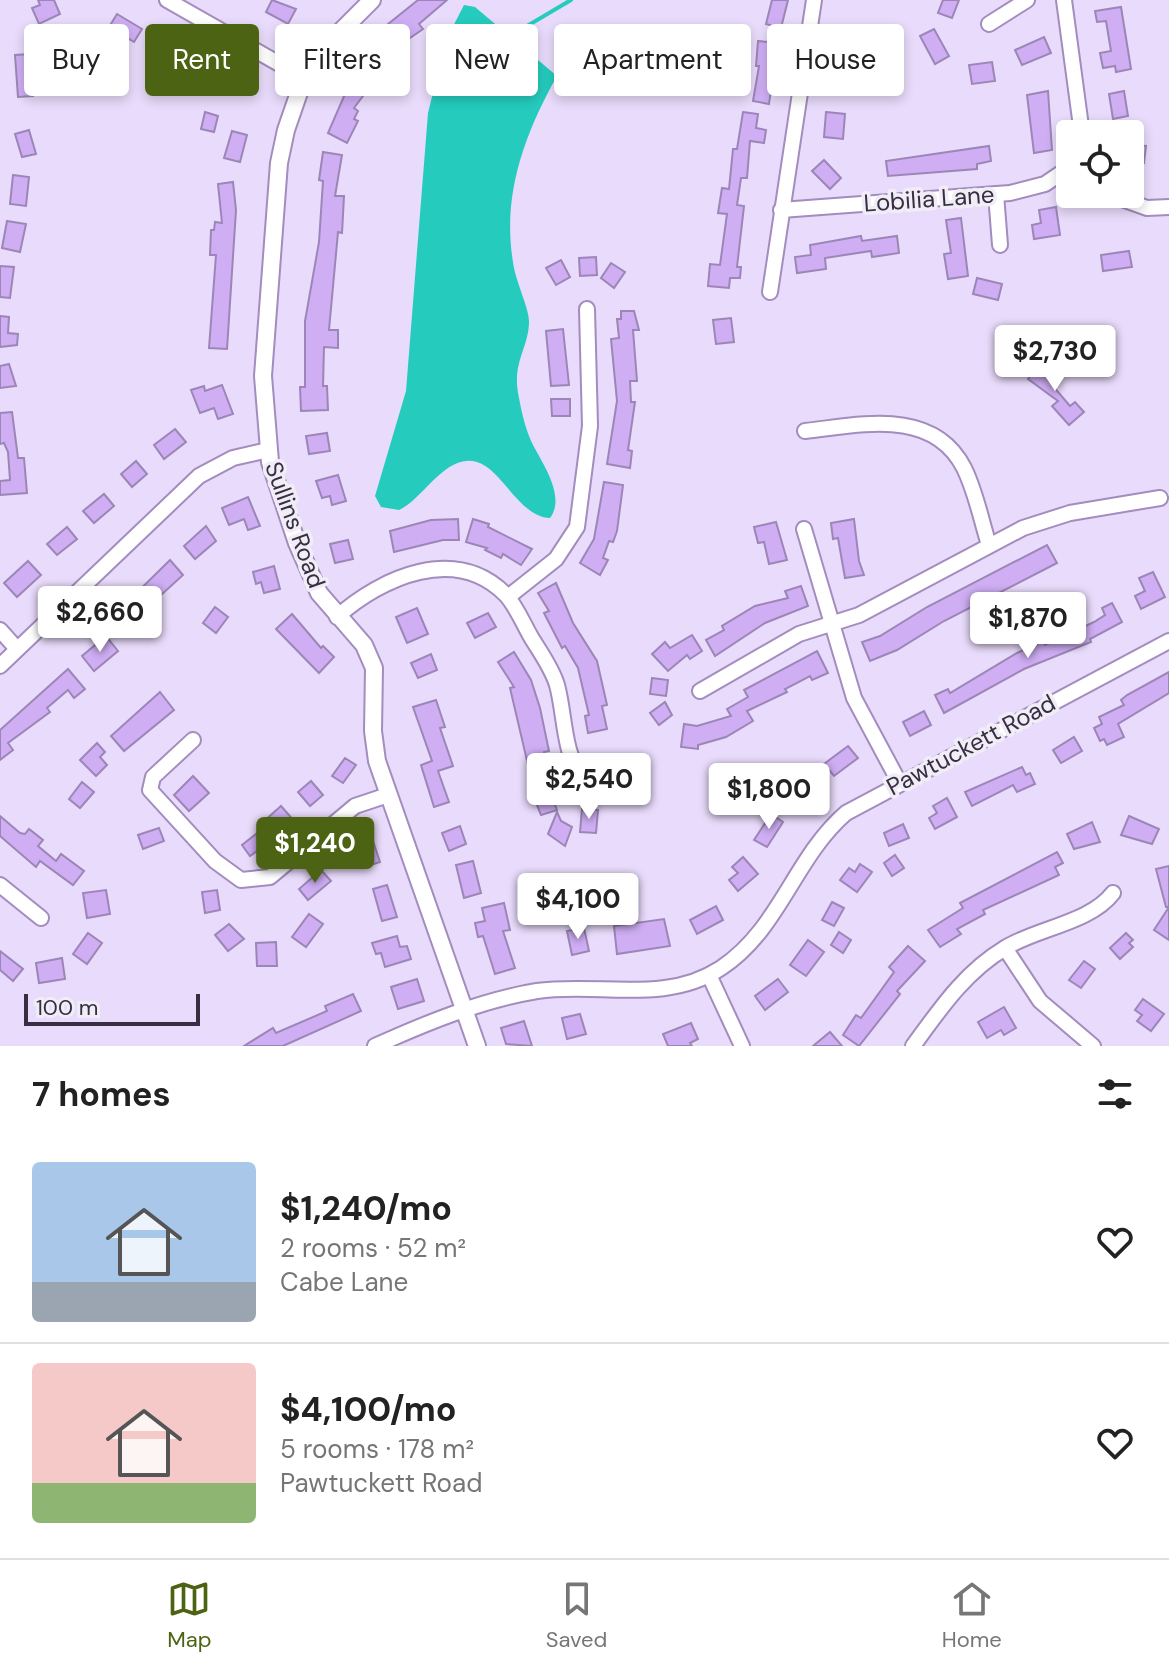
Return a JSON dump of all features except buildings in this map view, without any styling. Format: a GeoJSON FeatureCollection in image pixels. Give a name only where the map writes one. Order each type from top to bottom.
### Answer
{"type":"FeatureCollection","features":[{"type":"Feature","properties":{"kind":"street"},"geometry":{"type":"LineString","coordinates":[[167,0],[275,61]]}},
{"type":"Feature","properties":{"kind":"street","name":"Sullins Road"},"geometry":{"type":"LineString","coordinates":[[346,24],[372,0]]}},
{"type":"Feature","properties":{"kind":"street"},"geometry":{"type":"LineString","coordinates":[[770,292],[814,0]]}},
{"type":"Feature","properties":{"kind":"street"},"geometry":{"type":"LineString","coordinates":[[989,24],[1027,0]]}},
{"type":"Feature","properties":{"kind":"street"},"geometry":{"type":"LineString","coordinates":[[1064,0],[1080,120]]}},
{"type":"Feature","properties":{"kind":"street","name":"Sullins Road"},"geometry":{"type":"LineString","coordinates":[[298,96],[279,163],[263,364],[268,450],[280,495],[309,572],[337,617],[364,645],[374,668],[374,746],[388,795],[477,1046]]}},
{"type":"Feature","properties":{"kind":"street","name":"Lobilia Lane"},"geometry":{"type":"LineString","coordinates":[[781,210],[996,194],[1045,184],[1056,177]]}},
{"type":"Feature","properties":{"kind":"street"},"geometry":{"type":"LineString","coordinates":[[996,194],[1000,245]]}},
{"type":"Feature","properties":{"kind":"street"},"geometry":{"type":"LineString","coordinates":[[1144,207],[1169,207]]}},
{"type":"Feature","properties":{"kind":"street"},"geometry":{"type":"LineString","coordinates":[[508,597],[556,559],[577,527],[590,426],[587,309]]}},
{"type":"Feature","properties":{"kind":"street"},"geometry":{"type":"LineString","coordinates":[[805,431],[894,424],[933,434],[948,446],[965,470],[989,545]]}},
{"type":"Feature","properties":{"kind":"street"},"geometry":{"type":"LineString","coordinates":[[0,666],[199,476],[233,458],[268,450]]}},
{"type":"Feature","properties":{"kind":"street"},"geometry":{"type":"LineString","coordinates":[[700,691],[799,634],[875,607],[989,545],[1045,519],[1160,498]]}},
{"type":"Feature","properties":{"kind":"street"},"geometry":{"type":"LineString","coordinates":[[804,529],[854,698],[899,782]]}},
{"type":"Feature","properties":{"kind":"street"},"geometry":{"type":"LineString","coordinates":[[337,617],[364,595],[412,573],[432,568],[468,572],[485,579],[508,597],[553,675],[573,760],[582,778]]}},
{"type":"Feature","properties":{"kind":"street"},"geometry":{"type":"LineString","coordinates":[[0,630],[17,649]]}},
{"type":"Feature","properties":{"kind":"street","name":"Pawtuckett Road"},"geometry":{"type":"LineString","coordinates":[[375,1046],[465,1012],[533,992],[574,987],[657,990],[709,975],[740,955],[764,931],[829,828],[856,807],[1169,641]]}},
{"type":"Feature","properties":{"kind":"street"},"geometry":{"type":"LineString","coordinates":[[193,740],[153,777],[150,790],[215,861],[241,880],[270,877],[355,806],[388,795]]}},
{"type":"Feature","properties":{"kind":"street"},"geometry":{"type":"LineString","coordinates":[[0,885],[41,918]]}},
{"type":"Feature","properties":{"kind":"street"},"geometry":{"type":"LineString","coordinates":[[913,1046],[954,990],[1005,948],[1103,905],[1113,893]]}},
{"type":"Feature","properties":{"kind":"street"},"geometry":{"type":"LineString","coordinates":[[1005,948],[1040,1001],[1093,1046]]}},
{"type":"Feature","properties":{"kind":"street"},"geometry":{"type":"LineString","coordinates":[[709,975],[742,1046]]}},
{"type":"Feature","properties":{"kind":"shaded area"},"geometry":{"type":"Polygon","coordinates":[[[464,5],[475,7],[495,24],[454,24],[464,5]]]}},
{"type":"Feature","properties":{"kind":"shaded area"},"geometry":{"type":"Polygon","coordinates":[[[538,60],[554,73],[554,82],[518,166],[510,237],[516,277],[529,321],[517,386],[528,434],[554,491],[556,500],[550,518],[529,510],[495,474],[477,462],[465,461],[445,470],[399,510],[381,507],[375,496],[406,391],[428,113],[432,96],[538,96],[538,60]]]}},
{"type":"Feature","properties":{"kind":"waterway"},"geometry":{"type":"LineString","coordinates":[[530,24],[571,0]]}}]}
